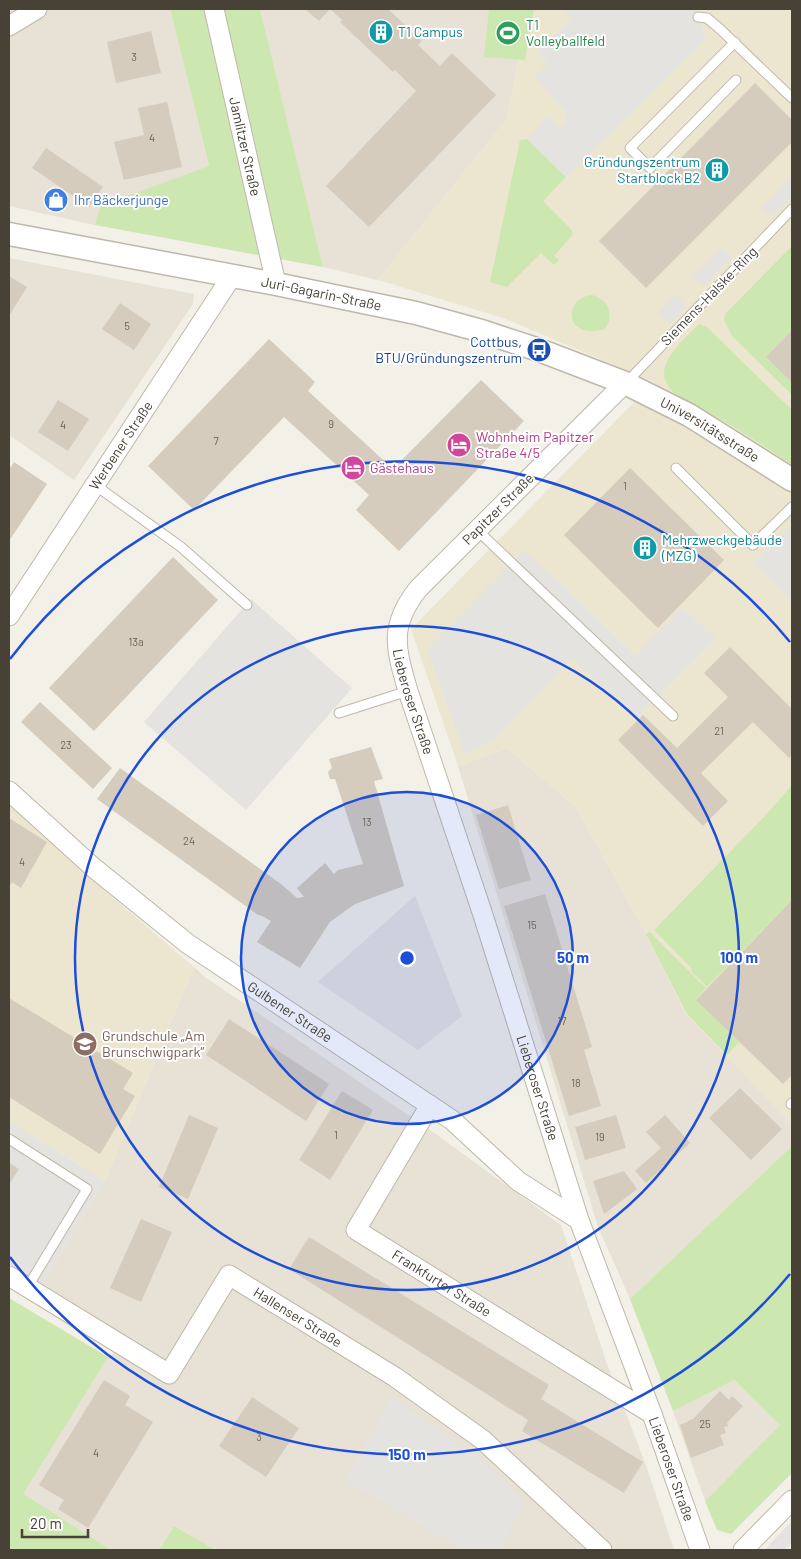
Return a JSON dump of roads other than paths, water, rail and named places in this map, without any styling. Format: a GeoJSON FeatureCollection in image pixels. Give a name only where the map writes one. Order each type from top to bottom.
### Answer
{"type":"FeatureCollection","features":[{"type":"Feature","properties":{"kind":"street"},"geometry":{"type":"LineString","coordinates":[[9,26],[37,9]]}},
{"type":"Feature","properties":{"kind":"street","name":"Jamlitzer Straße"},"geometry":{"type":"LineString","coordinates":[[214,9],[276,284]]}},
{"type":"Feature","properties":{"kind":"street","name":"Juri-Gagarin-Straße"},"geometry":{"type":"LineString","coordinates":[[9,234],[276,284],[416,314],[478,330],[555,356],[625,383]]}},
{"type":"Feature","properties":{"kind":"street","name":"Werbener Straße"},"geometry":{"type":"LineString","coordinates":[[9,616],[232,276]]}},
{"type":"Feature","properties":{"kind":"street","name":"Universitätsstraße"},"geometry":{"type":"LineString","coordinates":[[625,383],[688,415],[792,480]]}},
{"type":"Feature","properties":{"kind":"street","name":"Papitzer Straße"},"geometry":{"type":"LineString","coordinates":[[400,620],[408,602],[418,589],[625,383]]}},
{"type":"Feature","properties":{"kind":"street","name":"Lieberoser Straße"},"geometry":{"type":"LineString","coordinates":[[400,620],[396,638],[398,657],[408,691],[483,915],[579,1220],[652,1414],[700,1550]]}},
{"type":"Feature","properties":{"kind":"street","name":"Gulbener Straße"},"geometry":{"type":"LineString","coordinates":[[9,790],[94,868],[188,944],[452,1120],[518,1181],[579,1220]]}},
{"type":"Feature","properties":{"kind":"street","name":"Frankfurter Straße"},"geometry":{"type":"LineString","coordinates":[[430,1105],[356,1230],[652,1414]]}},
{"type":"Feature","properties":{"kind":"street","name":"Hallenser Straße"},"geometry":{"type":"LineString","coordinates":[[9,1276],[169,1374],[228,1275],[395,1377],[483,1440],[602,1550]]}},
{"type":"Feature","properties":{"kind":"street"},"geometry":{"type":"LineString","coordinates":[[743,1550],[792,1500]]}},
{"type":"Feature","properties":{"kind":"lane"},"geometry":{"type":"LineString","coordinates":[[698,17],[707,18],[792,98]]}},
{"type":"Feature","properties":{"kind":"lane"},"geometry":{"type":"LineString","coordinates":[[734,42],[630,148],[650,168],[736,80]]}},
{"type":"Feature","properties":{"kind":"lane","name":"Siemens-Halske-Ring"},"geometry":{"type":"LineString","coordinates":[[625,383],[792,209]]}},
{"type":"Feature","properties":{"kind":"lane"},"geometry":{"type":"LineString","coordinates":[[676,468],[753,545],[792,507]]}},
{"type":"Feature","properties":{"kind":"lane"},"geometry":{"type":"LineString","coordinates":[[95,484],[181,547],[247,605]]}},
{"type":"Feature","properties":{"kind":"lane"},"geometry":{"type":"LineString","coordinates":[[477,530],[673,716]]}},
{"type":"Feature","properties":{"kind":"lane"},"geometry":{"type":"LineString","coordinates":[[339,713],[408,691]]}},
{"type":"Feature","properties":{"kind":"lane"},"geometry":{"type":"LineString","coordinates":[[9,1139],[87,1189],[27,1288]]}},
{"type":"Feature","properties":{"kind":"place","name":"T1 Campus"},"geometry":{"type":"Point","coordinates":[381,32]}},
{"type":"Feature","properties":{"kind":"place","name":"T1 Volleyballfeld"},"geometry":{"type":"Point","coordinates":[508,33]}},
{"type":"Feature","properties":{"kind":"place","name":"Gründungszentrum Startblock B2"},"geometry":{"type":"Point","coordinates":[717,170]}},
{"type":"Feature","properties":{"kind":"place","name":"Ihr Bäckerjunge"},"geometry":{"type":"Point","coordinates":[56,200]}},
{"type":"Feature","properties":{"kind":"place","name":"Cottbus, BTU/Gründungszentrum"},"geometry":{"type":"Point","coordinates":[539,350]}},
{"type":"Feature","properties":{"kind":"place","name":"Wohnheim Papitzer Straße 4/5"},"geometry":{"type":"Point","coordinates":[459,445]}},
{"type":"Feature","properties":{"kind":"place","name":"Gästehaus"},"geometry":{"type":"Point","coordinates":[353,468]}},
{"type":"Feature","properties":{"kind":"place","name":"Mehrzweckgebäude (MZG)"},"geometry":{"type":"Point","coordinates":[645,548]}},
{"type":"Feature","properties":{"kind":"place","name":"Grundschule „Am Brunschwigpark”"},"geometry":{"type":"Point","coordinates":[85,1044]}}]}
